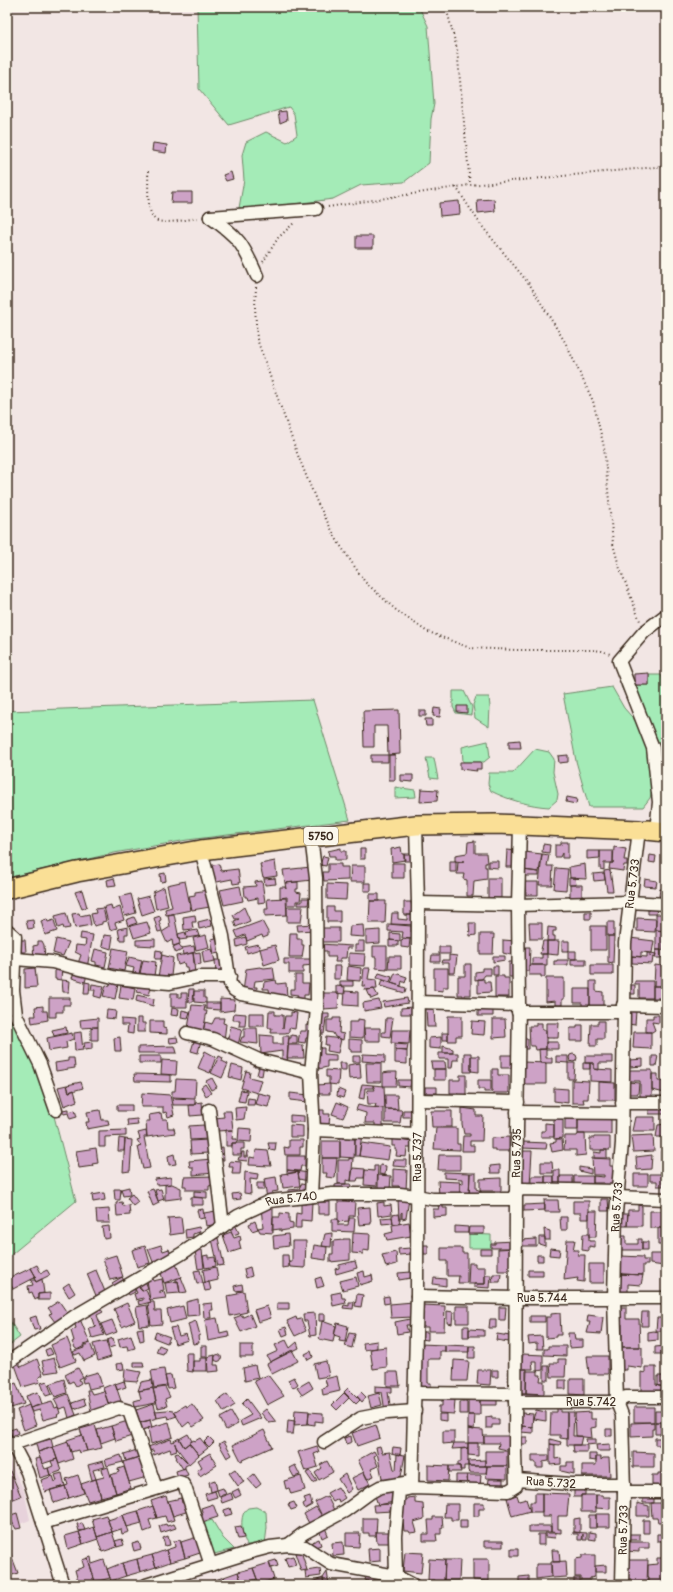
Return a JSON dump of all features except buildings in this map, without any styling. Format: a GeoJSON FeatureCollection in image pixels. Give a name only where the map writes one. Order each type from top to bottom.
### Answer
{"type":"FeatureCollection","features":[{"type":"Feature","properties":{"kind":"main road","name":"5750"},"geometry":{"type":"LineString","coordinates":[[7,889],[77,872],[201,850],[416,825],[520,825],[652,831]]}},
{"type":"Feature","properties":{"kind":"street"},"geometry":{"type":"LineString","coordinates":[[210,217],[316,209]]}},
{"type":"Feature","properties":{"kind":"street"},"geometry":{"type":"LineString","coordinates":[[210,217],[231,232],[244,247],[257,276]]}},
{"type":"Feature","properties":{"kind":"street"},"geometry":{"type":"LineString","coordinates":[[619,661],[644,632],[666,615]]}},
{"type":"Feature","properties":{"kind":"street","name":"Rua 5.733"},"geometry":{"type":"LineString","coordinates":[[619,661],[653,748],[659,802],[652,831],[629,902],[623,1008],[622,1108],[617,1194],[614,1298],[617,1402],[622,1415],[624,1488],[622,1585]]}},
{"type":"Feature","properties":{"kind":"street","name":"Rua 5.737"},"geometry":{"type":"LineString","coordinates":[[412,1485],[417,1296],[418,903],[416,825]]}},
{"type":"Feature","properties":{"kind":"street","name":"Rua 5.735"},"geometry":{"type":"LineString","coordinates":[[517,1480],[515,1398],[518,905],[520,825]]}},
{"type":"Feature","properties":{"kind":"street"},"geometry":{"type":"LineString","coordinates":[[311,837],[316,878],[317,1008],[311,1073],[314,1130],[311,1196]]}},
{"type":"Feature","properties":{"kind":"street"},"geometry":{"type":"LineString","coordinates":[[201,850],[223,936],[230,977],[234,990],[241,994],[317,1008]]}},
{"type":"Feature","properties":{"kind":"street"},"geometry":{"type":"LineString","coordinates":[[418,903],[518,905],[629,902],[666,904]]}},
{"type":"Feature","properties":{"kind":"street"},"geometry":{"type":"LineString","coordinates":[[7,930],[15,937],[13,990],[16,1015],[40,1064],[56,1110]]}},
{"type":"Feature","properties":{"kind":"street"},"geometry":{"type":"LineString","coordinates":[[15,959],[52,962],[117,978],[151,982],[170,983],[198,977],[230,977]]}},
{"type":"Feature","properties":{"kind":"street"},"geometry":{"type":"LineString","coordinates":[[418,1002],[518,1009],[666,1006]]}},
{"type":"Feature","properties":{"kind":"street"},"geometry":{"type":"LineString","coordinates":[[187,1032],[213,1039],[260,1060],[311,1073]]}},
{"type":"Feature","properties":{"kind":"street"},"geometry":{"type":"LineString","coordinates":[[418,1100],[517,1107],[622,1108],[666,1103]]}},
{"type":"Feature","properties":{"kind":"street"},"geometry":{"type":"LineString","coordinates":[[209,1110],[223,1226]]}},
{"type":"Feature","properties":{"kind":"street"},"geometry":{"type":"LineString","coordinates":[[314,1130],[417,1134]]}},
{"type":"Feature","properties":{"kind":"street","name":"Rua 5.740"},"geometry":{"type":"LineString","coordinates":[[7,1363],[75,1316],[181,1254],[223,1226],[270,1201],[332,1194],[417,1196],[432,1199],[512,1199],[516,1193],[522,1190],[617,1194],[666,1199]]}},
{"type":"Feature","properties":{"kind":"street","name":"Rua 5.744"},"geometry":{"type":"LineString","coordinates":[[417,1296],[516,1298],[614,1298],[653,1296],[666,1298]]}},
{"type":"Feature","properties":{"kind":"street","name":"Rua 5.742"},"geometry":{"type":"LineString","coordinates":[[414,1393],[617,1402],[626,1397],[666,1397]]}},
{"type":"Feature","properties":{"kind":"street"},"geometry":{"type":"LineString","coordinates":[[63,1585],[27,1472],[16,1451],[8,1443],[119,1408],[124,1408],[129,1411],[156,1488]]}},
{"type":"Feature","properties":{"kind":"street"},"geometry":{"type":"LineString","coordinates":[[324,1442],[361,1418],[382,1414],[415,1411]]}},
{"type":"Feature","properties":{"kind":"street","name":"Rua 5.732"},"geometry":{"type":"LineString","coordinates":[[288,1545],[304,1533],[345,1511],[380,1487],[412,1485],[508,1491],[516,1486],[517,1480],[666,1492]]}},
{"type":"Feature","properties":{"kind":"street"},"geometry":{"type":"LineString","coordinates":[[43,1523],[178,1482],[182,1483],[185,1487],[210,1564]]}},
{"type":"Feature","properties":{"kind":"street"},"geometry":{"type":"LineString","coordinates":[[396,1576],[397,1499],[399,1491],[412,1485]]}},
{"type":"Feature","properties":{"kind":"street"},"geometry":{"type":"LineString","coordinates":[[146,1585],[210,1564],[270,1547],[288,1545],[305,1547],[331,1564],[396,1576],[410,1584]]}},
{"type":"Feature","properties":{"kind":"path"},"geometry":{"type":"LineString","coordinates":[[446,7],[457,49],[470,185]]}},
{"type":"Feature","properties":{"kind":"path"},"geometry":{"type":"LineString","coordinates":[[619,661],[602,651],[592,650],[517,650],[470,648],[426,631],[396,610],[365,582],[338,542],[316,500],[265,364],[257,339],[255,306],[257,276],[266,254],[278,238],[293,224],[316,209],[470,185],[666,166]]}},
{"type":"Feature","properties":{"kind":"path"},"geometry":{"type":"LineString","coordinates":[[148,171],[149,208],[152,217],[158,221],[168,221],[210,217]]}},
{"type":"Feature","properties":{"kind":"path"},"geometry":{"type":"LineString","coordinates":[[456,187],[481,225],[530,285],[565,342],[592,401],[604,447],[613,544],[619,566],[644,632]]}},
{"type":"Feature","properties":{"kind":"shaded area"},"geometry":{"type":"Polygon","coordinates":[[[7,1456],[24,1491],[30,1520],[7,1529],[7,1456]]]}},
{"type":"Feature","properties":{"kind":"green space"},"geometry":{"type":"Polygon","coordinates":[[[197,7],[419,7],[428,26],[434,104],[431,119],[429,163],[404,182],[361,185],[333,199],[254,209],[239,208],[244,180],[242,155],[246,142],[266,132],[287,142],[297,135],[294,114],[289,107],[229,125],[199,89],[197,7]]]}},
{"type":"Feature","properties":{"kind":"green space"},"geometry":{"type":"Polygon","coordinates":[[[649,675],[661,675],[666,686],[666,735],[660,745],[649,724],[628,701],[621,686],[649,685],[649,675]]]}},
{"type":"Feature","properties":{"kind":"green space"},"geometry":{"type":"Polygon","coordinates":[[[612,687],[624,708],[646,733],[653,787],[650,798],[643,807],[589,807],[576,761],[563,694],[612,687]]]}},
{"type":"Feature","properties":{"kind":"green space"},"geometry":{"type":"Polygon","coordinates":[[[453,691],[464,691],[472,707],[471,715],[456,713],[453,707],[453,691]]]}},
{"type":"Feature","properties":{"kind":"green space"},"geometry":{"type":"Polygon","coordinates":[[[476,697],[489,697],[489,727],[475,718],[473,705],[476,697]]]}},
{"type":"Feature","properties":{"kind":"green space"},"geometry":{"type":"Polygon","coordinates":[[[313,700],[350,820],[187,840],[114,853],[7,878],[7,711],[313,700]]]}},
{"type":"Feature","properties":{"kind":"green space"},"geometry":{"type":"Polygon","coordinates":[[[488,741],[490,757],[484,762],[463,762],[462,747],[488,741]]]}},
{"type":"Feature","properties":{"kind":"green space"},"geometry":{"type":"Polygon","coordinates":[[[535,749],[549,752],[554,759],[553,772],[558,794],[557,800],[549,807],[527,804],[512,800],[491,791],[488,784],[489,773],[513,773],[535,749]]]}},
{"type":"Feature","properties":{"kind":"green space"},"geometry":{"type":"Polygon","coordinates":[[[426,758],[434,758],[438,779],[430,778],[426,758]]]}},
{"type":"Feature","properties":{"kind":"green space"},"geometry":{"type":"Polygon","coordinates":[[[395,787],[415,790],[416,797],[395,798],[395,787]]]}},
{"type":"Feature","properties":{"kind":"green space"},"geometry":{"type":"Polygon","coordinates":[[[7,935],[10,937],[11,990],[48,1093],[76,1201],[7,1258],[7,935]]]}},
{"type":"Feature","properties":{"kind":"green space"},"geometry":{"type":"Polygon","coordinates":[[[469,1234],[491,1235],[491,1248],[469,1248],[469,1234]]]}},
{"type":"Feature","properties":{"kind":"green space"},"geometry":{"type":"Polygon","coordinates":[[[7,1316],[20,1337],[7,1347],[7,1316]]]}},
{"type":"Feature","properties":{"kind":"green space"},"geometry":{"type":"Polygon","coordinates":[[[256,1507],[266,1512],[267,1528],[265,1544],[247,1545],[242,1531],[243,1515],[248,1508],[256,1507]]]}},
{"type":"Feature","properties":{"kind":"green space"},"geometry":{"type":"Polygon","coordinates":[[[212,1520],[223,1538],[234,1549],[210,1555],[200,1524],[212,1520]]]}}]}
